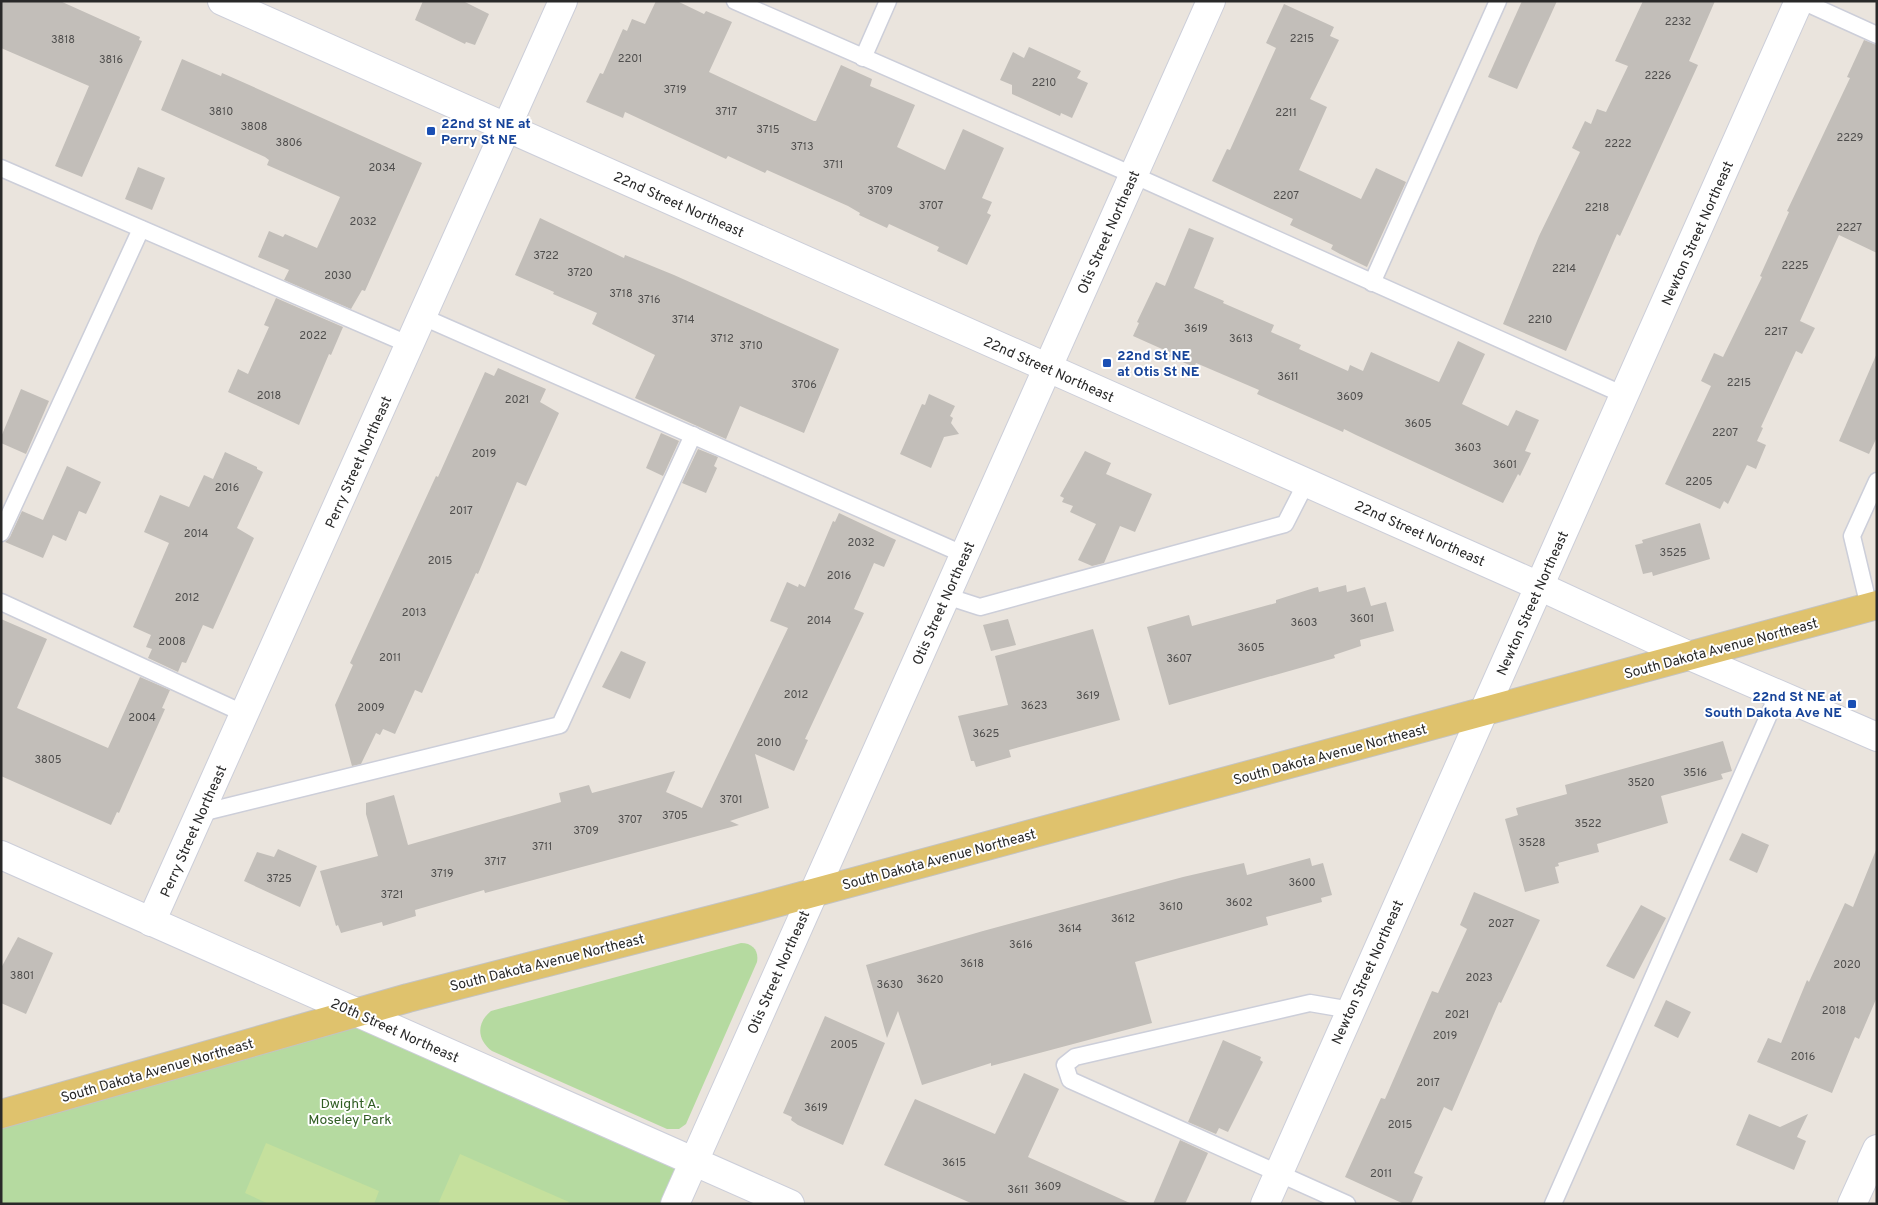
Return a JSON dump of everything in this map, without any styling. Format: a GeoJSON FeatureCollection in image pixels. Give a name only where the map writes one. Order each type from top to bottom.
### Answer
{"type":"FeatureCollection","features":[{"type":"Feature","properties":{"kind":"main road","name":"South Dakota Avenue Northeast"},"geometry":{"type":"LineString","coordinates":[[1,1114],[408,998],[813,893],[1482,714],[1873,606]]}},
{"type":"Feature","properties":{"kind":"street","name":"22nd Street Northeast"},"geometry":{"type":"LineString","coordinates":[[222,1],[1539,586],[1690,656],[1877,737]]}},
{"type":"Feature","properties":{"kind":"street","name":"Perry Street Northeast"},"geometry":{"type":"LineString","coordinates":[[151,922],[563,1]]}},
{"type":"Feature","properties":{"kind":"street","name":"Otis Street Northeast"},"geometry":{"type":"LineString","coordinates":[[675,1204],[1211,1]]}},
{"type":"Feature","properties":{"kind":"street","name":"Newton Street Northeast"},"geometry":{"type":"LineString","coordinates":[[1265,1204],[1801,1]]}},
{"type":"Feature","properties":{"kind":"street","name":"20th Street Northeast"},"geometry":{"type":"LineString","coordinates":[[1,855],[790,1204]]}},
{"type":"Feature","properties":{"kind":"street"},"geometry":{"type":"LineString","coordinates":[[1852,1204],[1877,1149]]}},
{"type":"Feature","properties":{"kind":"lane"},"geometry":{"type":"LineString","coordinates":[[735,1],[1133,175],[1624,395]]}},
{"type":"Feature","properties":{"kind":"lane"},"geometry":{"type":"LineString","coordinates":[[863,58],[888,1]]}},
{"type":"Feature","properties":{"kind":"lane"},"geometry":{"type":"LineString","coordinates":[[1372,283],[1498,1]]}},
{"type":"Feature","properties":{"kind":"lane"},"geometry":{"type":"LineString","coordinates":[[1801,1],[1877,35]]}},
{"type":"Feature","properties":{"kind":"lane"},"geometry":{"type":"LineString","coordinates":[[1,168],[410,345]]}},
{"type":"Feature","properties":{"kind":"lane"},"geometry":{"type":"LineString","coordinates":[[1,534],[141,229]]}},
{"type":"Feature","properties":{"kind":"lane"},"geometry":{"type":"LineString","coordinates":[[423,316],[964,555]]}},
{"type":"Feature","properties":{"kind":"lane"},"geometry":{"type":"LineString","coordinates":[[201,813],[560,725],[692,435]]}},
{"type":"Feature","properties":{"kind":"lane"},"geometry":{"type":"LineString","coordinates":[[1873,606],[1852,536],[1877,481]]}},
{"type":"Feature","properties":{"kind":"lane"},"geometry":{"type":"LineString","coordinates":[[946,596],[980,607],[1285,524],[1306,483]]}},
{"type":"Feature","properties":{"kind":"lane"},"geometry":{"type":"LineString","coordinates":[[1,602],[245,714]]}},
{"type":"Feature","properties":{"kind":"lane"},"geometry":{"type":"LineString","coordinates":[[1552,1204],[1778,694]]}},
{"type":"Feature","properties":{"kind":"lane"},"geometry":{"type":"LineString","coordinates":[[1347,1204],[1070,1080],[1065,1065],[1075,1057],[1310,1003],[1351,1010]]}},
{"type":"Feature","properties":{"kind":"green space"},"geometry":{"type":"Polygon","coordinates":[[[741,943],[749,944],[754,948],[757,954],[757,962],[686,1124],[679,1129],[667,1129],[492,1051],[483,1042],[481,1037],[481,1026],[491,1011],[741,943]]]}},
{"type":"Feature","properties":{"kind":"green space","name":"Dwight A. Moseley Park"},"geometry":{"type":"Polygon","coordinates":[[[359,1013],[694,1161],[675,1204],[1,1204],[1,1112],[359,1013]]]}},
{"type":"Feature","properties":{"kind":"green space"},"geometry":{"type":"Polygon","coordinates":[[[266,1143],[379,1191],[374,1204],[269,1204],[245,1193],[266,1143]]]}},
{"type":"Feature","properties":{"kind":"green space"},"geometry":{"type":"Polygon","coordinates":[[[460,1154],[569,1202],[568,1204],[438,1204],[460,1154]]]}},
{"type":"Feature","properties":{"kind":"building"},"geometry":{"type":"Polygon","coordinates":[[[1,1],[60,1],[140,37],[139,40],[142,41],[82,177],[55,166],[89,86],[1,48],[1,1]]]}},
{"type":"Feature","properties":{"kind":"building"},"geometry":{"type":"Polygon","coordinates":[[[423,1],[463,1],[489,14],[475,45],[466,42],[465,44],[415,20],[423,1]]]}},
{"type":"Feature","properties":{"kind":"building"},"geometry":{"type":"Polygon","coordinates":[[[656,1],[677,1],[704,14],[706,11],[732,22],[709,72],[814,121],[816,121],[841,65],[872,79],[870,86],[915,105],[897,147],[945,170],[963,129],[1004,148],[982,198],[992,202],[987,213],[991,215],[967,265],[937,251],[939,247],[889,224],[887,228],[859,215],[860,213],[848,206],[767,170],[765,173],[728,156],[726,159],[625,112],[623,118],[586,102],[600,73],[603,74],[623,29],[627,31],[632,19],[645,24],[656,1]]]}},
{"type":"Feature","properties":{"kind":"building"},"geometry":{"type":"Polygon","coordinates":[[[1522,1],[1557,1],[1517,89],[1488,77],[1522,1]]]}},
{"type":"Feature","properties":{"kind":"building"},"geometry":{"type":"Polygon","coordinates":[[[1643,1],[1715,1],[1689,61],[1698,65],[1620,236],[1617,234],[1566,351],[1503,324],[1539,236],[1580,152],[1572,148],[1585,121],[1591,124],[1597,109],[1606,112],[1628,66],[1615,61],[1643,1]]]}},
{"type":"Feature","properties":{"kind":"building"},"geometry":{"type":"Polygon","coordinates":[[[1284,4],[1334,27],[1330,36],[1339,40],[1310,99],[1327,107],[1299,170],[1361,199],[1376,168],[1406,182],[1367,267],[1331,249],[1333,245],[1290,225],[1293,219],[1212,181],[1227,149],[1230,150],[1276,48],[1266,43],[1284,4]]]}},
{"type":"Feature","properties":{"kind":"building"},"geometry":{"type":"Polygon","coordinates":[[[1864,40],[1877,45],[1877,253],[1839,235],[1800,321],[1815,328],[1802,354],[1796,351],[1761,427],[1763,428],[1757,441],[1766,445],[1756,469],[1747,465],[1728,504],[1724,501],[1720,509],[1665,484],[1711,386],[1701,381],[1714,353],[1723,357],[1762,277],[1760,276],[1789,212],[1787,211],[1850,78],[1847,77],[1864,40]]]}},
{"type":"Feature","properties":{"kind":"building"},"geometry":{"type":"Polygon","coordinates":[[[1029,47],[1081,71],[1077,78],[1088,83],[1072,118],[1061,113],[1060,116],[1012,94],[1012,85],[1000,80],[1013,52],[1024,58],[1029,47]]]}},
{"type":"Feature","properties":{"kind":"building"},"geometry":{"type":"Polygon","coordinates":[[[182,59],[221,76],[222,73],[422,163],[365,291],[362,290],[351,309],[284,280],[289,270],[258,257],[269,231],[283,237],[285,234],[317,248],[340,197],[267,165],[269,160],[265,157],[161,110],[182,59]]]}},
{"type":"Feature","properties":{"kind":"building"},"geometry":{"type":"Polygon","coordinates":[[[138,167],[165,178],[152,210],[125,199],[138,167]]]}},
{"type":"Feature","properties":{"kind":"building"},"geometry":{"type":"Polygon","coordinates":[[[540,218],[624,258],[625,255],[674,275],[839,349],[804,433],[740,406],[726,439],[635,398],[655,355],[592,324],[597,313],[515,275],[540,218]]]}},
{"type":"Feature","properties":{"kind":"building"},"geometry":{"type":"Polygon","coordinates":[[[1189,228],[1214,238],[1194,288],[1274,325],[1271,332],[1301,345],[1299,349],[1348,371],[1350,365],[1363,371],[1371,352],[1439,382],[1458,341],[1485,354],[1462,404],[1508,426],[1516,410],[1539,420],[1525,451],[1531,453],[1520,476],[1518,474],[1503,503],[1344,429],[1343,432],[1257,394],[1259,390],[1196,363],[1194,367],[1169,356],[1171,353],[1133,336],[1139,323],[1137,322],[1156,282],[1165,286],[1189,228]]]}},
{"type":"Feature","properties":{"kind":"building"},"geometry":{"type":"Polygon","coordinates":[[[276,298],[343,327],[331,355],[329,354],[299,425],[228,392],[238,369],[248,374],[269,327],[264,325],[276,298]]]}},
{"type":"Feature","properties":{"kind":"building"},"geometry":{"type":"Polygon","coordinates":[[[1877,353],[1877,437],[1869,454],[1839,441],[1877,353]]]}},
{"type":"Feature","properties":{"kind":"building"},"geometry":{"type":"Polygon","coordinates":[[[498,368],[546,389],[540,402],[559,413],[526,486],[517,482],[478,574],[476,573],[422,693],[415,690],[395,734],[383,729],[380,735],[376,733],[361,764],[352,766],[335,705],[353,665],[350,663],[436,476],[438,477],[485,372],[494,376],[498,368]]]}},
{"type":"Feature","properties":{"kind":"building"},"geometry":{"type":"Polygon","coordinates":[[[21,389],[49,401],[26,454],[1,443],[1,437],[21,389]]]}},
{"type":"Feature","properties":{"kind":"building"},"geometry":{"type":"Polygon","coordinates":[[[929,394],[955,406],[950,416],[953,418],[951,423],[959,434],[944,437],[931,468],[900,454],[922,404],[925,405],[929,394]]]}},
{"type":"Feature","properties":{"kind":"building"},"geometry":{"type":"Polygon","coordinates":[[[661,433],[679,441],[663,476],[646,468],[661,433]]]}},
{"type":"Feature","properties":{"kind":"building"},"geometry":{"type":"Polygon","coordinates":[[[698,449],[718,457],[714,466],[717,468],[706,493],[682,483],[698,449]]]}},
{"type":"Feature","properties":{"kind":"building"},"geometry":{"type":"Polygon","coordinates":[[[1085,451],[1111,463],[1106,474],[1152,494],[1135,532],[1120,526],[1104,563],[1092,566],[1078,560],[1096,524],[1070,512],[1073,506],[1062,502],[1064,498],[1060,496],[1085,451]]]}},
{"type":"Feature","properties":{"kind":"building"},"geometry":{"type":"Polygon","coordinates":[[[225,452],[257,467],[257,469],[263,472],[237,528],[254,538],[213,629],[203,625],[186,663],[182,662],[178,672],[148,658],[152,649],[146,647],[151,635],[133,627],[169,543],[144,532],[160,495],[189,507],[204,475],[213,479],[225,452]]]}},
{"type":"Feature","properties":{"kind":"building"},"geometry":{"type":"Polygon","coordinates":[[[67,466],[101,482],[86,514],[79,511],[66,541],[53,535],[43,558],[5,542],[10,537],[22,511],[43,520],[67,466]]]}},
{"type":"Feature","properties":{"kind":"building"},"geometry":{"type":"Polygon","coordinates":[[[839,513],[896,540],[884,567],[874,563],[854,609],[864,613],[805,739],[808,740],[794,771],[755,754],[769,808],[730,821],[739,825],[485,893],[484,890],[415,910],[416,916],[383,926],[382,922],[341,933],[338,925],[336,926],[320,871],[378,856],[366,814],[366,803],[394,795],[408,845],[561,802],[559,793],[589,785],[592,793],[675,771],[666,792],[702,808],[788,628],[770,621],[787,582],[798,587],[799,584],[805,587],[833,521],[835,522],[839,513]]]}},
{"type":"Feature","properties":{"kind":"building"},"geometry":{"type":"Polygon","coordinates":[[[1700,523],[1710,559],[1653,576],[1652,572],[1643,574],[1635,545],[1643,543],[1642,540],[1700,523]]]}},
{"type":"Feature","properties":{"kind":"building"},"geometry":{"type":"Polygon","coordinates":[[[1346,585],[1347,592],[1365,587],[1371,606],[1386,602],[1394,631],[1360,640],[1361,646],[1334,655],[1335,658],[1169,705],[1147,627],[1189,615],[1192,626],[1276,603],[1276,600],[1314,588],[1318,587],[1319,592],[1346,585]]]}},
{"type":"Feature","properties":{"kind":"building"},"geometry":{"type":"Polygon","coordinates":[[[1,619],[47,639],[17,708],[108,748],[140,677],[170,690],[162,708],[165,709],[119,813],[117,812],[111,825],[1,776],[1,619]]]}},
{"type":"Feature","properties":{"kind":"building"},"geometry":{"type":"Polygon","coordinates":[[[1008,619],[1016,645],[991,651],[983,625],[1008,619]]]}},
{"type":"Feature","properties":{"kind":"building"},"geometry":{"type":"Polygon","coordinates":[[[1093,629],[1120,720],[1009,750],[1011,757],[976,767],[974,761],[971,761],[958,716],[1008,705],[995,656],[1093,629]]]}},
{"type":"Feature","properties":{"kind":"building"},"geometry":{"type":"Polygon","coordinates":[[[621,651],[646,662],[630,699],[602,687],[621,651]]]}},
{"type":"Feature","properties":{"kind":"building"},"geometry":{"type":"Polygon","coordinates":[[[1723,741],[1732,771],[1721,774],[1723,779],[1661,796],[1668,823],[1597,844],[1599,852],[1558,863],[1559,866],[1555,867],[1559,883],[1525,892],[1505,819],[1518,815],[1516,808],[1567,794],[1565,785],[1723,741]]]}},
{"type":"Feature","properties":{"kind":"building"},"geometry":{"type":"Polygon","coordinates":[[[1742,833],[1769,845],[1757,873],[1729,860],[1742,833]]]}},
{"type":"Feature","properties":{"kind":"building"},"geometry":{"type":"Polygon","coordinates":[[[278,849],[317,866],[300,907],[244,881],[257,852],[274,857],[278,849]]]}},
{"type":"Feature","properties":{"kind":"building"},"geometry":{"type":"Polygon","coordinates":[[[1876,850],[1877,997],[1859,1039],[1855,1037],[1832,1093],[1757,1062],[1768,1038],[1781,1043],[1807,980],[1809,982],[1845,903],[1853,907],[1876,850]]]}},
{"type":"Feature","properties":{"kind":"building"},"geometry":{"type":"Polygon","coordinates":[[[1310,858],[1312,866],[1323,863],[1332,895],[1321,898],[1322,902],[1266,917],[1268,925],[1135,962],[1152,1023],[991,1066],[991,1063],[922,1085],[898,1011],[887,1038],[866,965],[1183,877],[1244,863],[1247,875],[1310,858]]]}},
{"type":"Feature","properties":{"kind":"building"},"geometry":{"type":"Polygon","coordinates":[[[1474,892],[1540,920],[1501,1003],[1499,1002],[1452,1111],[1444,1107],[1414,1173],[1423,1177],[1411,1204],[1404,1204],[1345,1177],[1381,1098],[1385,1099],[1432,991],[1438,993],[1467,929],[1460,925],[1474,892]]]}},
{"type":"Feature","properties":{"kind":"building"},"geometry":{"type":"Polygon","coordinates":[[[1641,905],[1666,918],[1634,979],[1606,966],[1641,905]]]}},
{"type":"Feature","properties":{"kind":"building"},"geometry":{"type":"Polygon","coordinates":[[[18,937],[53,953],[26,1014],[1,1003],[1,968],[18,937]]]}},
{"type":"Feature","properties":{"kind":"building"},"geometry":{"type":"Polygon","coordinates":[[[1666,1000],[1691,1012],[1678,1038],[1654,1026],[1666,1000]]]}},
{"type":"Feature","properties":{"kind":"building"},"geometry":{"type":"Polygon","coordinates":[[[825,1016],[885,1043],[843,1145],[798,1125],[791,1120],[792,1117],[783,1113],[825,1016]]]}},
{"type":"Feature","properties":{"kind":"building"},"geometry":{"type":"Polygon","coordinates":[[[1223,1040],[1261,1057],[1260,1060],[1263,1062],[1228,1132],[1219,1128],[1216,1134],[1188,1122],[1223,1040]]]}},
{"type":"Feature","properties":{"kind":"building"},"geometry":{"type":"Polygon","coordinates":[[[1024,1073],[1059,1089],[1028,1157],[1132,1204],[973,1204],[884,1165],[915,1099],[995,1134],[1024,1073]]]}},
{"type":"Feature","properties":{"kind":"building"},"geometry":{"type":"Polygon","coordinates":[[[1749,1114],[1780,1127],[1808,1114],[1797,1137],[1806,1141],[1794,1170],[1736,1145],[1749,1114]]]}},
{"type":"Feature","properties":{"kind":"building"},"geometry":{"type":"Polygon","coordinates":[[[1180,1140],[1208,1153],[1185,1204],[1153,1204],[1180,1140]]]}},
{"type":"Feature","properties":{"kind":"place","name":"22nd St NE at Perry St NE"},"geometry":{"type":"Point","coordinates":[431,131]}},
{"type":"Feature","properties":{"kind":"place","name":"22nd St NE at Otis St NE"},"geometry":{"type":"Point","coordinates":[1107,363]}},
{"type":"Feature","properties":{"kind":"place","name":"22nd St NE at South Dakota Ave NE"},"geometry":{"type":"Point","coordinates":[1852,704]}}]}
